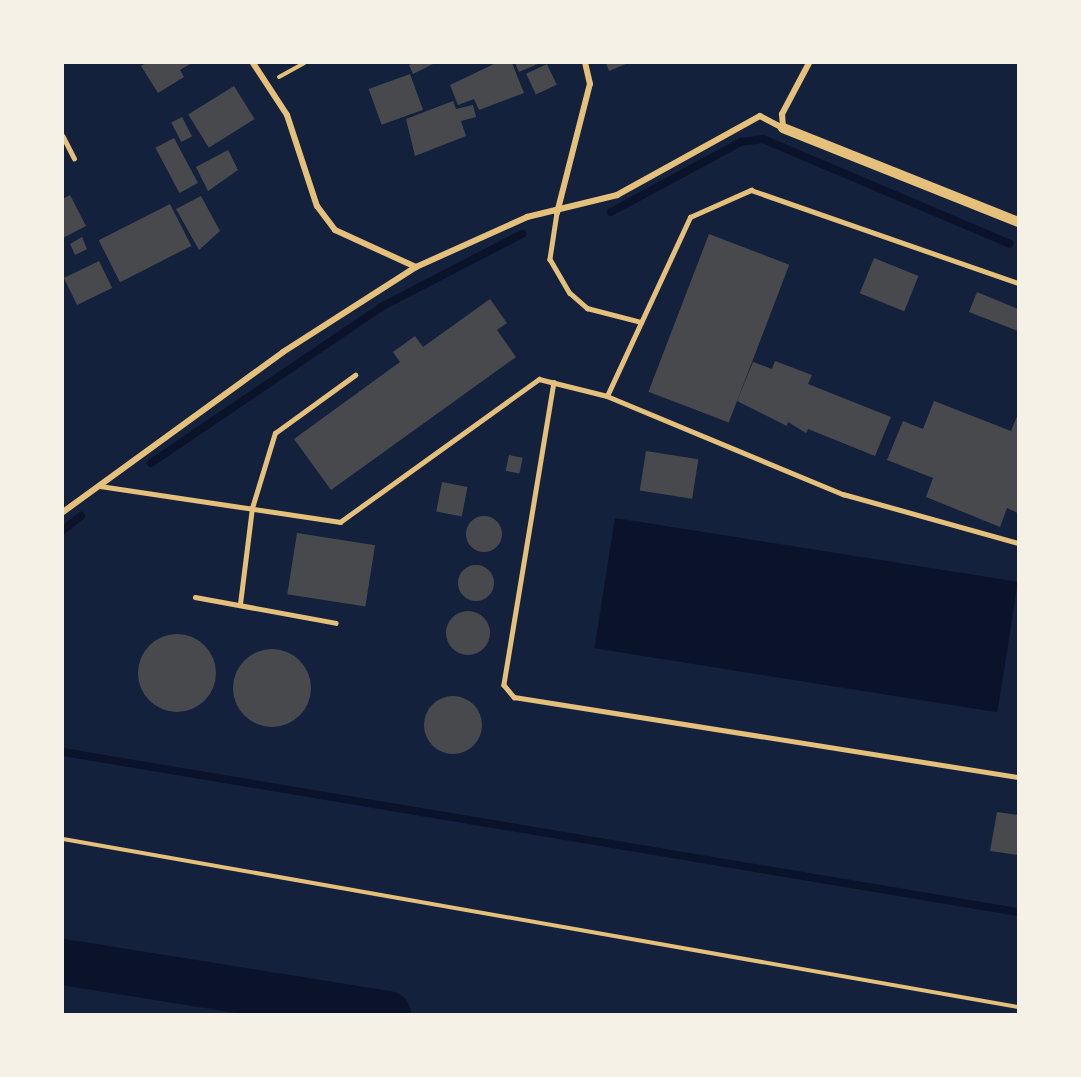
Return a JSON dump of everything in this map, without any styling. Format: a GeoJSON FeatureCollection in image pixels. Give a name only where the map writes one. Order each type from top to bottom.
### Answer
{"type":"FeatureCollection","features":[{"type":"Feature","properties":{"kind":"street"},"geometry":{"type":"LineString","coordinates":[[253,63],[287,115],[317,206],[335,230],[416,267]]}},
{"type":"Feature","properties":{"kind":"street"},"geometry":{"type":"LineString","coordinates":[[558,213],[590,84],[585,63]]}},
{"type":"Feature","properties":{"kind":"street"},"geometry":{"type":"LineString","coordinates":[[783,128],[782,114],[809,63]]}},
{"type":"Feature","properties":{"kind":"street"},"geometry":{"type":"LineString","coordinates":[[63,512],[283,352],[416,267],[496,229],[617,195],[760,116],[783,128],[1018,222]]}},
{"type":"Feature","properties":{"kind":"lane"},"geometry":{"type":"LineString","coordinates":[[63,136],[74,158]]}},
{"type":"Feature","properties":{"kind":"lane"},"geometry":{"type":"LineString","coordinates":[[607,396],[690,217],[751,190],[1018,283]]}},
{"type":"Feature","properties":{"kind":"lane"},"geometry":{"type":"LineString","coordinates":[[558,213],[550,259],[570,293],[587,308],[641,322]]}},
{"type":"Feature","properties":{"kind":"lane"},"geometry":{"type":"LineString","coordinates":[[240,604],[252,508],[275,433],[355,375]]}},
{"type":"Feature","properties":{"kind":"lane"},"geometry":{"type":"LineString","coordinates":[[99,485],[340,522],[539,379],[607,396],[843,494],[1018,543]]}},
{"type":"Feature","properties":{"kind":"lane"},"geometry":{"type":"LineString","coordinates":[[555,382],[504,685],[514,697],[1018,777]]}},
{"type":"Feature","properties":{"kind":"lane"},"geometry":{"type":"LineString","coordinates":[[195,597],[336,623]]}},
{"type":"Feature","properties":{"kind":"path"},"geometry":{"type":"LineString","coordinates":[[267,83],[304,63]]}},
{"type":"Feature","properties":{"kind":"path"},"geometry":{"type":"LineString","coordinates":[[63,839],[1018,1007]]}},
{"type":"Feature","properties":{"kind":"water"},"geometry":{"type":"Polygon","coordinates":[[[615,518],[1018,582],[997,712],[594,648],[615,518]]]}},
{"type":"Feature","properties":{"kind":"building"},"geometry":{"type":"Polygon","coordinates":[[[146,63],[192,63],[180,70],[184,77],[158,93],[141,66],[146,63]]]}},
{"type":"Feature","properties":{"kind":"building"},"geometry":{"type":"Polygon","coordinates":[[[413,63],[435,63],[413,74],[409,65],[413,63]]]}},
{"type":"Feature","properties":{"kind":"building"},"geometry":{"type":"Polygon","coordinates":[[[496,63],[512,63],[524,93],[479,110],[474,99],[458,105],[450,85],[496,63]]]}},
{"type":"Feature","properties":{"kind":"building"},"geometry":{"type":"Polygon","coordinates":[[[515,63],[540,63],[519,72],[515,63]]]}},
{"type":"Feature","properties":{"kind":"building"},"geometry":{"type":"Polygon","coordinates":[[[606,63],[628,63],[609,71],[606,63]]]}},
{"type":"Feature","properties":{"kind":"building"},"geometry":{"type":"Polygon","coordinates":[[[547,64],[557,85],[536,95],[526,74],[547,64]]]}},
{"type":"Feature","properties":{"kind":"building"},"geometry":{"type":"Polygon","coordinates":[[[410,74],[423,110],[382,125],[369,89],[410,74]]]}},
{"type":"Feature","properties":{"kind":"building"},"geometry":{"type":"Polygon","coordinates":[[[234,86],[255,119],[209,148],[188,115],[234,86]]]}},
{"type":"Feature","properties":{"kind":"building"},"geometry":{"type":"Polygon","coordinates":[[[453,101],[456,109],[473,105],[476,117],[461,121],[466,136],[415,156],[406,119],[453,101]]]}},
{"type":"Feature","properties":{"kind":"building"},"geometry":{"type":"Polygon","coordinates":[[[182,117],[192,137],[181,142],[171,122],[182,117]]]}},
{"type":"Feature","properties":{"kind":"building"},"geometry":{"type":"Polygon","coordinates":[[[174,138],[198,183],[179,193],[155,148],[174,138]]]}},
{"type":"Feature","properties":{"kind":"building"},"geometry":{"type":"Polygon","coordinates":[[[228,150],[238,170],[208,191],[196,167],[228,150]]]}},
{"type":"Feature","properties":{"kind":"building"},"geometry":{"type":"Polygon","coordinates":[[[70,195],[86,226],[63,238],[63,199],[70,195]]]}},
{"type":"Feature","properties":{"kind":"building"},"geometry":{"type":"Polygon","coordinates":[[[201,196],[220,231],[199,250],[176,209],[201,196]]]}},
{"type":"Feature","properties":{"kind":"building"},"geometry":{"type":"Polygon","coordinates":[[[170,204],[191,246],[120,282],[99,240],[170,204]]]}},
{"type":"Feature","properties":{"kind":"building"},"geometry":{"type":"Polygon","coordinates":[[[709,234],[789,265],[729,423],[648,392],[709,234]]]}},
{"type":"Feature","properties":{"kind":"building"},"geometry":{"type":"Polygon","coordinates":[[[82,237],[87,249],[75,255],[70,244],[82,237]]]}},
{"type":"Feature","properties":{"kind":"building"},"geometry":{"type":"Polygon","coordinates":[[[874,258],[919,276],[904,311],[860,293],[874,258]]]}},
{"type":"Feature","properties":{"kind":"building"},"geometry":{"type":"Polygon","coordinates":[[[99,261],[112,288],[77,305],[64,278],[99,261]]]}},
{"type":"Feature","properties":{"kind":"building"},"geometry":{"type":"Polygon","coordinates":[[[977,292],[1018,309],[1018,331],[969,312],[977,292]]]}},
{"type":"Feature","properties":{"kind":"building"},"geometry":{"type":"Polygon","coordinates":[[[490,299],[507,323],[497,330],[516,357],[331,490],[294,439],[400,362],[393,352],[415,336],[423,347],[490,299]]]}},
{"type":"Feature","properties":{"kind":"building"},"geometry":{"type":"Polygon","coordinates":[[[775,361],[812,375],[808,384],[891,417],[875,456],[808,429],[806,433],[788,422],[787,426],[737,401],[753,362],[772,369],[775,361]]]}},
{"type":"Feature","properties":{"kind":"building"},"geometry":{"type":"Polygon","coordinates":[[[934,401],[1011,431],[1018,414],[1018,513],[1007,508],[1000,527],[926,497],[933,478],[887,460],[903,421],[923,429],[934,401]]]}},
{"type":"Feature","properties":{"kind":"building"},"geometry":{"type":"Polygon","coordinates":[[[646,451],[698,459],[692,499],[640,491],[646,451]]]}},
{"type":"Feature","properties":{"kind":"building"},"geometry":{"type":"Polygon","coordinates":[[[509,455],[523,458],[519,474],[506,471],[509,455]]]}},
{"type":"Feature","properties":{"kind":"building"},"geometry":{"type":"Polygon","coordinates":[[[442,482],[468,487],[462,516],[436,511],[442,482]]]}},
{"type":"Feature","properties":{"kind":"building"},"geometry":{"type":"Polygon","coordinates":[[[484,516],[497,521],[502,534],[497,547],[484,552],[471,547],[466,534],[471,521],[484,516]]]}},
{"type":"Feature","properties":{"kind":"building"},"geometry":{"type":"Polygon","coordinates":[[[297,533],[375,545],[365,607],[287,594],[297,533]]]}},
{"type":"Feature","properties":{"kind":"building"},"geometry":{"type":"Polygon","coordinates":[[[476,565],[489,570],[494,583],[489,596],[476,601],[463,596],[458,583],[463,570],[476,565]]]}},
{"type":"Feature","properties":{"kind":"building"},"geometry":{"type":"Polygon","coordinates":[[[468,611],[477,612],[484,617],[489,624],[489,642],[484,649],[477,654],[468,655],[459,654],[452,649],[447,642],[446,633],[447,624],[452,617],[459,612],[468,611]]]}},
{"type":"Feature","properties":{"kind":"building"},"geometry":{"type":"Polygon","coordinates":[[[177,634],[192,637],[204,646],[213,658],[216,673],[213,688],[204,700],[192,709],[177,712],[162,709],[150,700],[141,688],[138,673],[141,658],[150,646],[162,637],[177,634]]]}},
{"type":"Feature","properties":{"kind":"building"},"geometry":{"type":"Polygon","coordinates":[[[272,649],[287,652],[299,661],[308,673],[311,688],[308,703],[299,715],[287,724],[272,727],[257,724],[245,715],[236,703],[233,688],[236,673],[245,661],[257,652],[272,649]]]}},
{"type":"Feature","properties":{"kind":"building"},"geometry":{"type":"Polygon","coordinates":[[[453,696],[464,698],[477,709],[482,725],[480,736],[469,749],[453,754],[442,752],[429,741],[424,725],[426,714],[437,701],[453,696]]]}},
{"type":"Feature","properties":{"kind":"building"},"geometry":{"type":"Polygon","coordinates":[[[997,812],[1018,815],[1018,855],[990,851],[997,812]]]}},
{"type":"Feature","properties":{"kind":"waterway"},"geometry":{"type":"LineString","coordinates":[[611,212],[741,142],[763,139],[1010,244]]}},
{"type":"Feature","properties":{"kind":"waterway"},"geometry":{"type":"LineString","coordinates":[[151,463],[383,306],[522,234]]}},
{"type":"Feature","properties":{"kind":"waterway"},"geometry":{"type":"LineString","coordinates":[[63,530],[81,516]]}},
{"type":"Feature","properties":{"kind":"waterway"},"geometry":{"type":"LineString","coordinates":[[63,752],[1018,912]]}},
{"type":"Feature","properties":{"kind":"waterway"},"geometry":{"type":"LineString","coordinates":[[63,962],[388,1014]]}}]}
